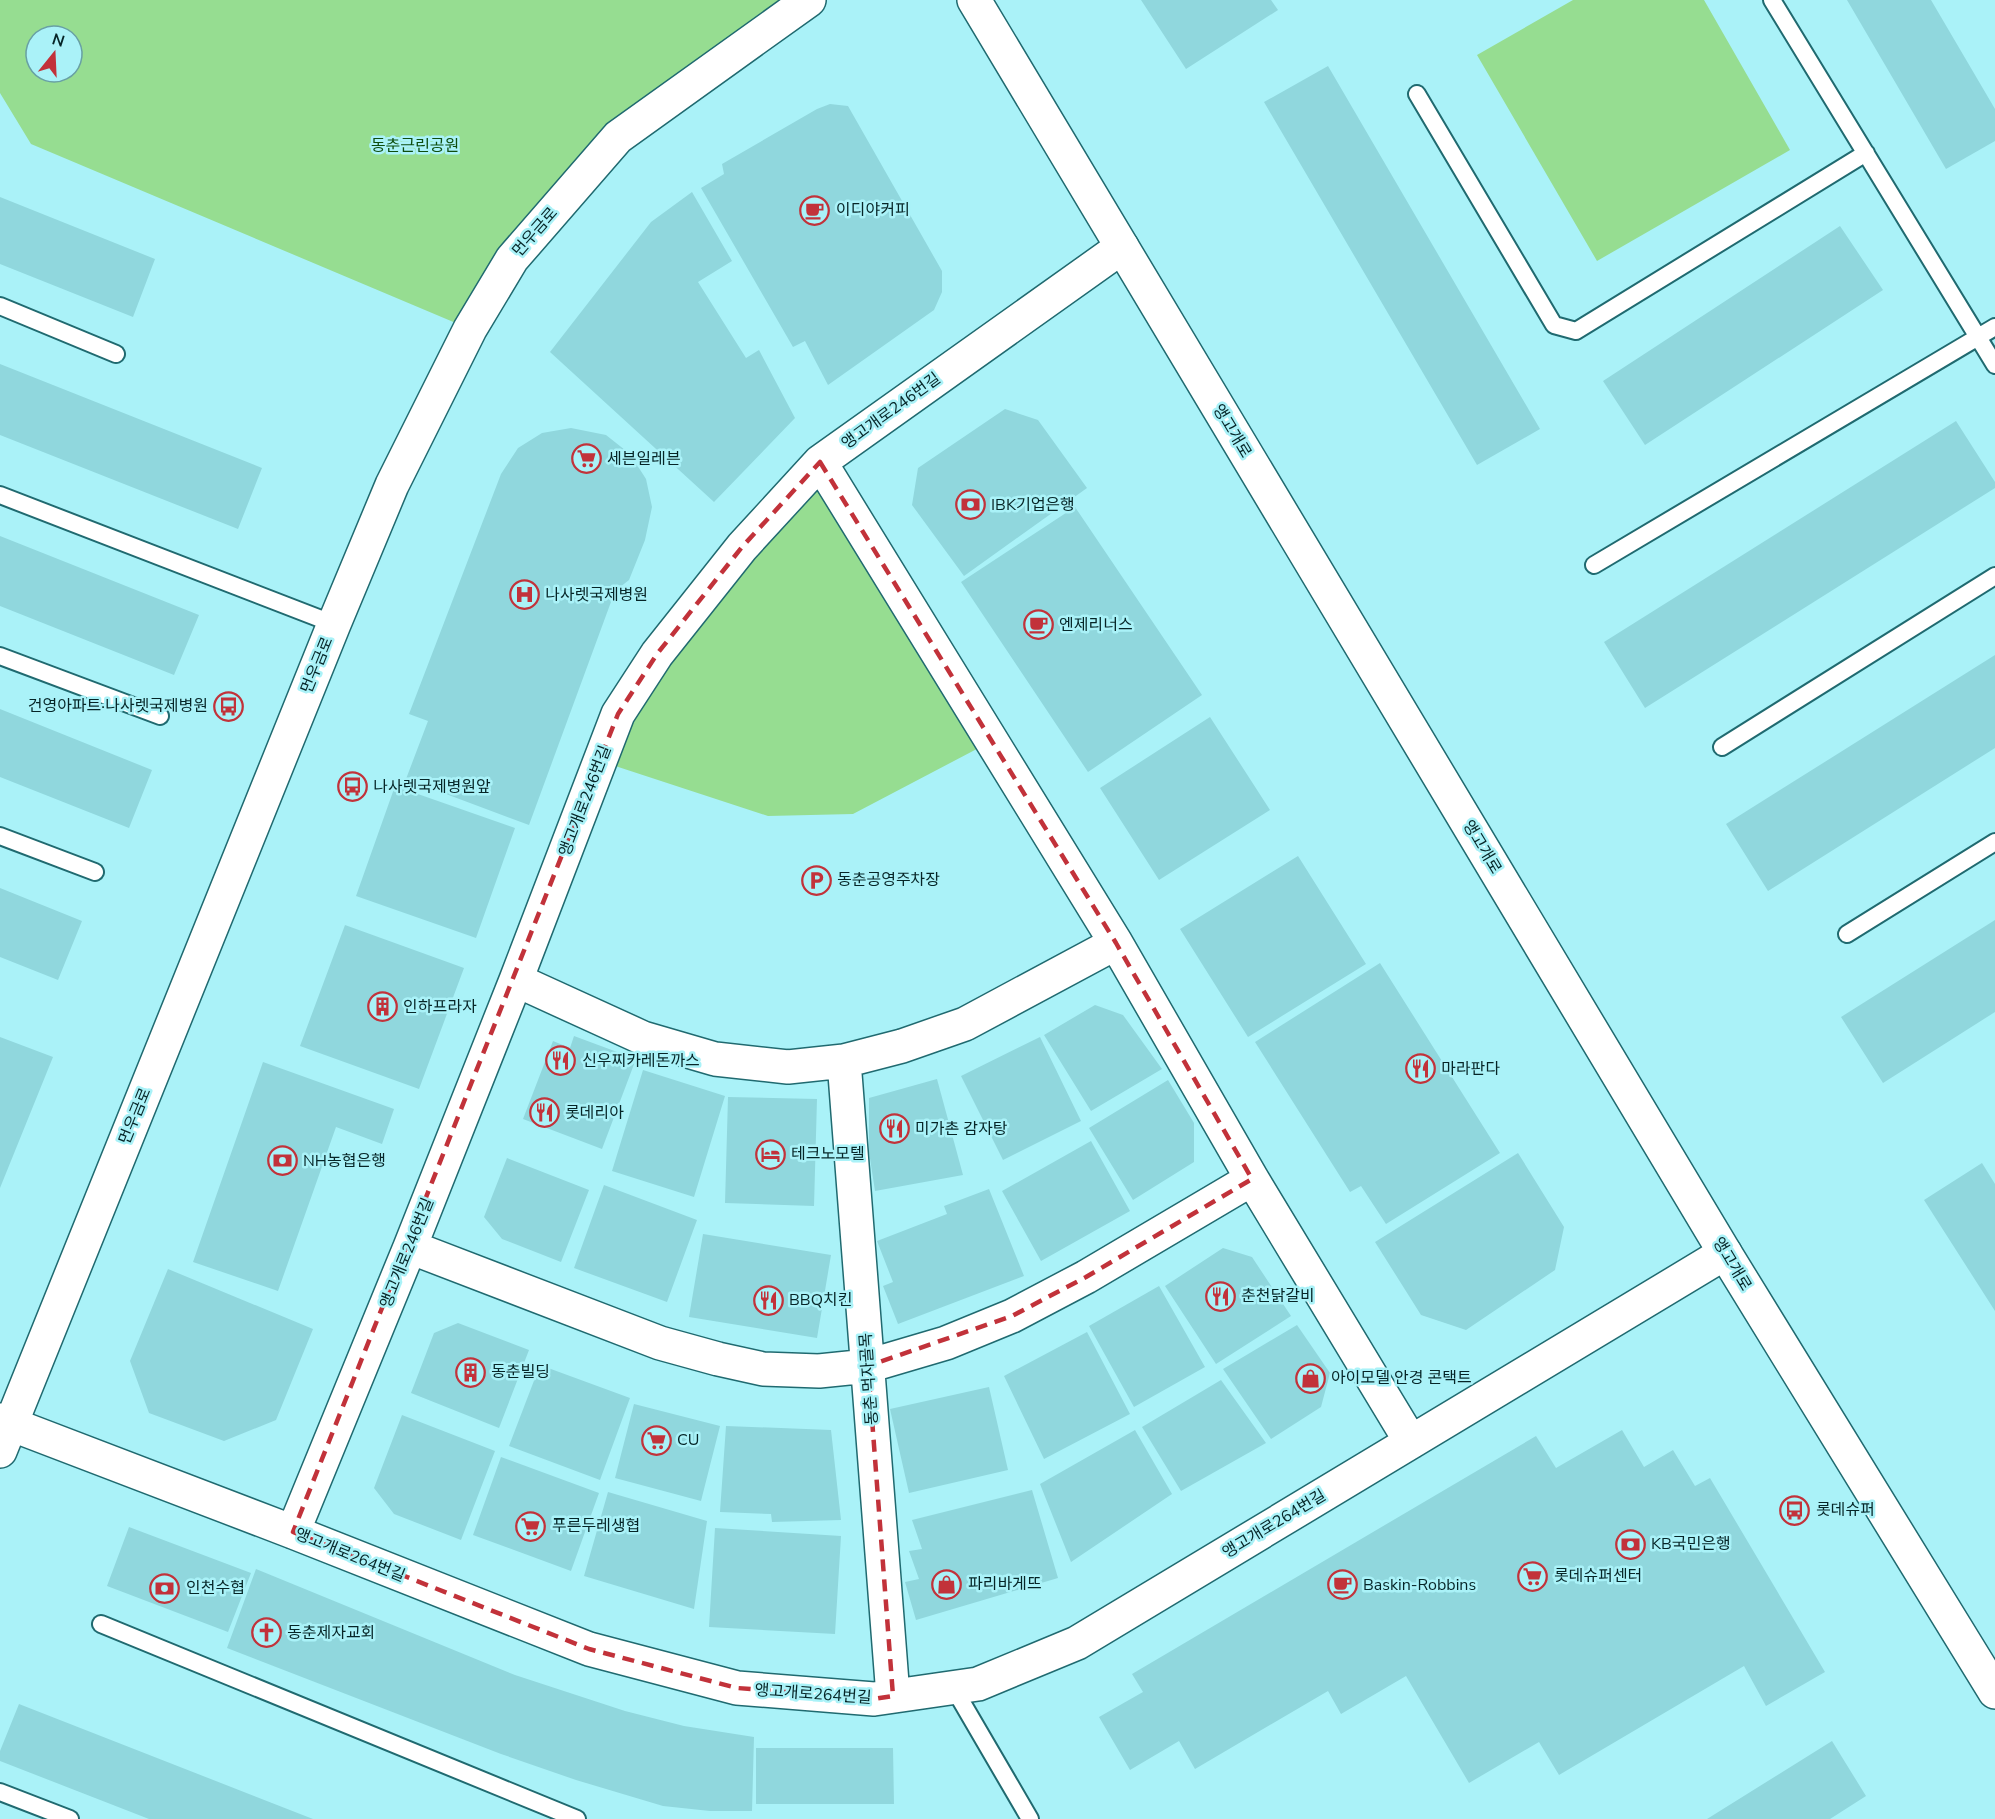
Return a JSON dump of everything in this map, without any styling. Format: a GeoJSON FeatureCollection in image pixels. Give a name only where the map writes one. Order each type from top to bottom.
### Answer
{"type":"FeatureCollection","features":[{"type":"Feature","properties":{"kind":"street","name":"먼우금로"},"geometry":{"type":"LineString","coordinates":[[3,1432],[392,485],[470,329],[512,259],[618,137],[809,0]]}},
{"type":"Feature","properties":{"kind":"street","name":"앵고개로"},"geometry":{"type":"LineString","coordinates":[[974,0],[1725,1253],[1995,1692]]}},
{"type":"Feature","properties":{"kind":"street","name":"앵고개로246번길"},"geometry":{"type":"LineString","coordinates":[[293,1532],[410,1248],[618,714],[657,654],[741,547],[820,462],[1122,247]]}},
{"type":"Feature","properties":{"kind":"street"},"geometry":{"type":"LineString","coordinates":[[820,462],[1116,944],[1252,1179],[1412,1442]]}},
{"type":"Feature","properties":{"kind":"street"},"geometry":{"type":"LineString","coordinates":[[516,980],[643,1038],[715,1059],[788,1067],[844,1061],[902,1046],[965,1023],[1116,944]]}},
{"type":"Feature","properties":{"kind":"street","name":"동춘 먹자골목"},"geometry":{"type":"LineString","coordinates":[[844,1061],[893,1696]]}},
{"type":"Feature","properties":{"kind":"street"},"geometry":{"type":"LineString","coordinates":[[410,1248],[660,1343],[763,1369],[819,1371],[868,1366],[945,1343],[1012,1316],[1086,1277],[1252,1179]]}},
{"type":"Feature","properties":{"kind":"street","name":"앵고개로264번길"},"geometry":{"type":"LineString","coordinates":[[3,1432],[293,1532],[589,1649],[737,1688],[874,1699],[978,1684],[1077,1643],[1725,1253]]}},
{"type":"Feature","properties":{"kind":"lane"},"geometry":{"type":"LineString","coordinates":[[1772,0],[1995,365]]}},
{"type":"Feature","properties":{"kind":"lane"},"geometry":{"type":"LineString","coordinates":[[1418,94],[1554,325],[1576,331],[1866,153]]}},
{"type":"Feature","properties":{"kind":"lane"},"geometry":{"type":"LineString","coordinates":[[0,306],[116,354]]}},
{"type":"Feature","properties":{"kind":"lane"},"geometry":{"type":"LineString","coordinates":[[1594,565],[1995,327]]}},
{"type":"Feature","properties":{"kind":"lane"},"geometry":{"type":"LineString","coordinates":[[0,495],[334,624]]}},
{"type":"Feature","properties":{"kind":"lane"},"geometry":{"type":"LineString","coordinates":[[1722,747],[1995,576]]}},
{"type":"Feature","properties":{"kind":"lane"},"geometry":{"type":"LineString","coordinates":[[0,656],[160,717]]}},
{"type":"Feature","properties":{"kind":"lane"},"geometry":{"type":"LineString","coordinates":[[0,836],[95,872]]}},
{"type":"Feature","properties":{"kind":"lane"},"geometry":{"type":"LineString","coordinates":[[1847,934],[1995,842]]}},
{"type":"Feature","properties":{"kind":"lane"},"geometry":{"type":"LineString","coordinates":[[101,1623],[577,1819]]}},
{"type":"Feature","properties":{"kind":"lane"},"geometry":{"type":"LineString","coordinates":[[953,1688],[1030,1819]]}},
{"type":"Feature","properties":{"kind":"lane"},"geometry":{"type":"LineString","coordinates":[[0,1792],[69,1819]]}},
{"type":"Feature","properties":{"kind":"highlighted area"},"geometry":{"type":"Polygon","coordinates":[[[820,462],[1116,943],[1252,1179],[1086,1277],[1012,1316],[868,1366],[893,1696],[874,1699],[737,1688],[589,1649],[293,1532],[618,714],[657,654],[742,547],[820,462]]]}},
{"type":"Feature","properties":{"kind":"green space","name":"동춘근린공원"},"geometry":{"type":"Polygon","coordinates":[[[0,0],[809,0],[618,137],[470,329],[31,144],[0,93],[0,0]]]}},
{"type":"Feature","properties":{"kind":"green space"},"geometry":{"type":"Polygon","coordinates":[[[1573,0],[1704,0],[1790,150],[1597,261],[1477,55],[1573,0]]]}},
{"type":"Feature","properties":{"kind":"green space"},"geometry":{"type":"Polygon","coordinates":[[[820,462],[992,741],[853,814],[768,816],[600,761],[618,714],[820,462]]]}},
{"type":"Feature","properties":{"kind":"building"},"geometry":{"type":"Polygon","coordinates":[[[1141,0],[1271,0],[1278,10],[1186,69],[1141,0]]]}},
{"type":"Feature","properties":{"kind":"building"},"geometry":{"type":"Polygon","coordinates":[[[1847,0],[1931,0],[1995,109],[1995,141],[1946,169],[1847,0]]]}},
{"type":"Feature","properties":{"kind":"building"},"geometry":{"type":"Polygon","coordinates":[[[1328,66],[1540,429],[1477,465],[1264,102],[1328,66]]]}},
{"type":"Feature","properties":{"kind":"building"},"geometry":{"type":"Polygon","coordinates":[[[830,104],[848,106],[942,271],[942,292],[934,310],[828,385],[805,341],[793,347],[701,188],[724,174],[722,164],[817,109],[830,104]]]}},
{"type":"Feature","properties":{"kind":"building"},"geometry":{"type":"Polygon","coordinates":[[[692,192],[732,261],[698,282],[746,358],[759,350],[795,418],[714,502],[550,352],[651,222],[692,192]]]}},
{"type":"Feature","properties":{"kind":"building"},"geometry":{"type":"Polygon","coordinates":[[[0,197],[155,259],[133,317],[0,264],[0,197]]]}},
{"type":"Feature","properties":{"kind":"building"},"geometry":{"type":"Polygon","coordinates":[[[1840,226],[1883,290],[1645,445],[1603,381],[1840,226]]]}},
{"type":"Feature","properties":{"kind":"building"},"geometry":{"type":"Polygon","coordinates":[[[0,364],[262,468],[238,529],[0,435],[0,364]]]}},
{"type":"Feature","properties":{"kind":"building"},"geometry":{"type":"Polygon","coordinates":[[[1005,409],[1038,420],[1087,488],[964,576],[912,505],[918,468],[1005,409]]]}},
{"type":"Feature","properties":{"kind":"building"},"geometry":{"type":"Polygon","coordinates":[[[1956,421],[1995,482],[1995,488],[1645,708],[1604,642],[1956,421]]]}},
{"type":"Feature","properties":{"kind":"building","name":"나사렛국제병원"},"geometry":{"type":"Polygon","coordinates":[[[571,428],[606,435],[630,454],[646,479],[652,507],[645,540],[629,580],[615,591],[529,825],[406,779],[428,721],[409,714],[501,474],[518,448],[542,433],[571,428]]]}},
{"type":"Feature","properties":{"kind":"building"},"geometry":{"type":"Polygon","coordinates":[[[1075,507],[1202,695],[1088,772],[961,582],[1075,507]]]}},
{"type":"Feature","properties":{"kind":"building"},"geometry":{"type":"Polygon","coordinates":[[[0,536],[199,615],[174,675],[0,606],[0,536]]]}},
{"type":"Feature","properties":{"kind":"building"},"geometry":{"type":"Polygon","coordinates":[[[1995,655],[1995,748],[1768,891],[1726,824],[1995,655]]]}},
{"type":"Feature","properties":{"kind":"building"},"geometry":{"type":"Polygon","coordinates":[[[0,709],[152,770],[129,828],[0,777],[0,709]]]}},
{"type":"Feature","properties":{"kind":"building"},"geometry":{"type":"Polygon","coordinates":[[[1210,717],[1270,810],[1159,880],[1100,788],[1210,717]]]}},
{"type":"Feature","properties":{"kind":"building"},"geometry":{"type":"Polygon","coordinates":[[[395,786],[515,828],[476,938],[356,896],[395,786]]]}},
{"type":"Feature","properties":{"kind":"building"},"geometry":{"type":"Polygon","coordinates":[[[1298,856],[1366,964],[1248,1037],[1180,929],[1298,856]]]}},
{"type":"Feature","properties":{"kind":"building"},"geometry":{"type":"Polygon","coordinates":[[[0,888],[82,921],[58,980],[0,957],[0,888]]]}},
{"type":"Feature","properties":{"kind":"building"},"geometry":{"type":"Polygon","coordinates":[[[1995,920],[1995,1012],[1883,1083],[1841,1017],[1995,920]]]}},
{"type":"Feature","properties":{"kind":"building","name":"인하프라자"},"geometry":{"type":"Polygon","coordinates":[[[345,925],[464,968],[419,1089],[300,1046],[345,925]]]}},
{"type":"Feature","properties":{"kind":"building"},"geometry":{"type":"Polygon","coordinates":[[[1380,963],[1500,1153],[1386,1224],[1361,1186],[1350,1192],[1255,1042],[1380,963]]]}},
{"type":"Feature","properties":{"kind":"building"},"geometry":{"type":"Polygon","coordinates":[[[1095,1005],[1123,1015],[1162,1069],[1091,1111],[1044,1035],[1095,1005]]]}},
{"type":"Feature","properties":{"kind":"building"},"geometry":{"type":"Polygon","coordinates":[[[574,1036],[636,1059],[602,1149],[523,1119],[553,1041],[570,1048],[574,1036]]]}},
{"type":"Feature","properties":{"kind":"building"},"geometry":{"type":"Polygon","coordinates":[[[0,1037],[53,1057],[0,1188],[0,1037]]]}},
{"type":"Feature","properties":{"kind":"building"},"geometry":{"type":"Polygon","coordinates":[[[1040,1037],[1081,1121],[1003,1160],[961,1076],[1040,1037]]]}},
{"type":"Feature","properties":{"kind":"building"},"geometry":{"type":"Polygon","coordinates":[[[263,1062],[394,1109],[382,1144],[336,1127],[278,1291],[193,1262],[263,1062]]]}},
{"type":"Feature","properties":{"kind":"building"},"geometry":{"type":"Polygon","coordinates":[[[643,1070],[725,1096],[694,1197],[612,1171],[643,1070]]]}},
{"type":"Feature","properties":{"kind":"building"},"geometry":{"type":"Polygon","coordinates":[[[937,1079],[963,1175],[875,1191],[869,1152],[869,1098],[937,1079]]]}},
{"type":"Feature","properties":{"kind":"building"},"geometry":{"type":"Polygon","coordinates":[[[1168,1080],[1194,1123],[1194,1162],[1133,1200],[1089,1128],[1168,1080]]]}},
{"type":"Feature","properties":{"kind":"building"},"geometry":{"type":"Polygon","coordinates":[[[728,1097],[817,1099],[814,1206],[725,1203],[728,1097]]]}},
{"type":"Feature","properties":{"kind":"building"},"geometry":{"type":"Polygon","coordinates":[[[1091,1141],[1130,1211],[1041,1261],[1002,1191],[1091,1141]]]}},
{"type":"Feature","properties":{"kind":"building"},"geometry":{"type":"Polygon","coordinates":[[[1518,1153],[1564,1227],[1555,1270],[1466,1330],[1421,1315],[1375,1242],[1518,1153]]]}},
{"type":"Feature","properties":{"kind":"building"},"geometry":{"type":"Polygon","coordinates":[[[507,1158],[589,1190],[561,1262],[502,1239],[484,1217],[507,1158]]]}},
{"type":"Feature","properties":{"kind":"building"},"geometry":{"type":"Polygon","coordinates":[[[1982,1163],[1995,1184],[1995,1311],[1924,1200],[1982,1163]]]}},
{"type":"Feature","properties":{"kind":"building"},"geometry":{"type":"Polygon","coordinates":[[[604,1185],[697,1220],[667,1302],[574,1268],[604,1185]]]}},
{"type":"Feature","properties":{"kind":"building"},"geometry":{"type":"Polygon","coordinates":[[[989,1189],[1024,1276],[898,1324],[883,1286],[893,1282],[877,1241],[947,1214],[944,1206],[989,1189]]]}},
{"type":"Feature","properties":{"kind":"building"},"geometry":{"type":"Polygon","coordinates":[[[703,1234],[831,1255],[817,1338],[689,1317],[703,1234]]]}},
{"type":"Feature","properties":{"kind":"building"},"geometry":{"type":"Polygon","coordinates":[[[1223,1248],[1252,1257],[1291,1316],[1216,1364],[1165,1286],[1223,1248]]]}},
{"type":"Feature","properties":{"kind":"building"},"geometry":{"type":"Polygon","coordinates":[[[168,1269],[313,1329],[276,1420],[224,1441],[149,1413],[130,1361],[168,1269]]]}},
{"type":"Feature","properties":{"kind":"building"},"geometry":{"type":"Polygon","coordinates":[[[1159,1286],[1205,1367],[1134,1407],[1089,1326],[1159,1286]]]}},
{"type":"Feature","properties":{"kind":"building","name":"동춘빌딩"},"geometry":{"type":"Polygon","coordinates":[[[458,1323],[529,1350],[499,1428],[411,1393],[434,1333],[458,1323]]]}},
{"type":"Feature","properties":{"kind":"building"},"geometry":{"type":"Polygon","coordinates":[[[1297,1325],[1330,1373],[1321,1407],[1271,1439],[1223,1369],[1297,1325]]]}},
{"type":"Feature","properties":{"kind":"building"},"geometry":{"type":"Polygon","coordinates":[[[1087,1332],[1130,1414],[1044,1459],[1004,1376],[1087,1332]]]}},
{"type":"Feature","properties":{"kind":"building"},"geometry":{"type":"Polygon","coordinates":[[[540,1365],[630,1398],[600,1480],[509,1446],[540,1365]]]}},
{"type":"Feature","properties":{"kind":"building"},"geometry":{"type":"Polygon","coordinates":[[[1221,1380],[1266,1443],[1181,1491],[1142,1427],[1221,1380]]]}},
{"type":"Feature","properties":{"kind":"building"},"geometry":{"type":"Polygon","coordinates":[[[989,1387],[1008,1470],[909,1493],[890,1409],[989,1387]]]}},
{"type":"Feature","properties":{"kind":"building"},"geometry":{"type":"Polygon","coordinates":[[[634,1404],[720,1426],[701,1501],[615,1478],[634,1404]]]}},
{"type":"Feature","properties":{"kind":"building"},"geometry":{"type":"Polygon","coordinates":[[[402,1415],[495,1451],[461,1540],[394,1514],[374,1488],[402,1415]]]}},
{"type":"Feature","properties":{"kind":"building"},"geometry":{"type":"Polygon","coordinates":[[[726,1426],[831,1430],[841,1520],[772,1522],[771,1514],[720,1512],[726,1426]]]}},
{"type":"Feature","properties":{"kind":"building"},"geometry":{"type":"Polygon","coordinates":[[[1135,1430],[1172,1494],[1071,1562],[1040,1484],[1135,1430]]]}},
{"type":"Feature","properties":{"kind":"building","name":"롯데슈퍼센터"},"geometry":{"type":"Polygon","coordinates":[[[1622,1430],[1644,1467],[1673,1450],[1695,1486],[1710,1478],[1825,1672],[1766,1706],[1744,1666],[1559,1775],[1539,1742],[1469,1783],[1406,1676],[1341,1714],[1328,1691],[1195,1769],[1179,1741],[1130,1770],[1099,1717],[1143,1692],[1132,1674],[1536,1436],[1556,1468],[1622,1430]]]}},
{"type":"Feature","properties":{"kind":"building"},"geometry":{"type":"Polygon","coordinates":[[[501,1457],[599,1493],[571,1571],[473,1535],[501,1457]]]}},
{"type":"Feature","properties":{"kind":"building"},"geometry":{"type":"Polygon","coordinates":[[[1032,1490],[1058,1578],[916,1620],[905,1582],[919,1579],[909,1551],[922,1549],[912,1520],[1032,1490]]]}},
{"type":"Feature","properties":{"kind":"building"},"geometry":{"type":"Polygon","coordinates":[[[608,1492],[707,1521],[694,1609],[584,1576],[608,1492]]]}},
{"type":"Feature","properties":{"kind":"building"},"geometry":{"type":"Polygon","coordinates":[[[129,1527],[251,1573],[228,1632],[107,1586],[129,1527]]]}},
{"type":"Feature","properties":{"kind":"building"},"geometry":{"type":"Polygon","coordinates":[[[715,1528],[841,1536],[835,1634],[709,1627],[715,1528]]]}},
{"type":"Feature","properties":{"kind":"building"},"geometry":{"type":"Polygon","coordinates":[[[256,1569],[515,1675],[625,1711],[684,1726],[754,1737],[752,1811],[710,1811],[663,1806],[576,1780],[501,1754],[227,1648],[256,1569]]]}},
{"type":"Feature","properties":{"kind":"building"},"geometry":{"type":"Polygon","coordinates":[[[19,1704],[313,1819],[149,1819],[0,1761],[0,1751],[19,1704]]]}},
{"type":"Feature","properties":{"kind":"building"},"geometry":{"type":"Polygon","coordinates":[[[1832,1741],[1866,1796],[1830,1819],[1707,1819],[1832,1741]]]}},
{"type":"Feature","properties":{"kind":"building"},"geometry":{"type":"Polygon","coordinates":[[[756,1748],[893,1748],[894,1804],[756,1804],[756,1748]]]}},
{"type":"Feature","properties":{"kind":"place","name":"이디야커피"},"geometry":{"type":"Point","coordinates":[815,210]}},
{"type":"Feature","properties":{"kind":"place","name":"세븐일레븐"},"geometry":{"type":"Point","coordinates":[586,459]}},
{"type":"Feature","properties":{"kind":"place","name":"IBK기업은행"},"geometry":{"type":"Point","coordinates":[970,505]}},
{"type":"Feature","properties":{"kind":"place","name":"나사렛국제병원"},"geometry":{"type":"Point","coordinates":[524,595]}},
{"type":"Feature","properties":{"kind":"place","name":"엔제리너스"},"geometry":{"type":"Point","coordinates":[1038,625]}},
{"type":"Feature","properties":{"kind":"place","name":"건영아파트·나사렛국제병원"},"geometry":{"type":"Point","coordinates":[229,706]}},
{"type":"Feature","properties":{"kind":"place","name":"나사렛국제병원앞"},"geometry":{"type":"Point","coordinates":[352,787]}},
{"type":"Feature","properties":{"kind":"place","name":"동춘공영주차장"},"geometry":{"type":"Point","coordinates":[816,880]}},
{"type":"Feature","properties":{"kind":"place","name":"인하프라자"},"geometry":{"type":"Point","coordinates":[382,1007]}},
{"type":"Feature","properties":{"kind":"place","name":"신우찌카레돈까스"},"geometry":{"type":"Point","coordinates":[561,1061]}},
{"type":"Feature","properties":{"kind":"place","name":"마라판다"},"geometry":{"type":"Point","coordinates":[1420,1069]}},
{"type":"Feature","properties":{"kind":"place","name":"롯데리아"},"geometry":{"type":"Point","coordinates":[544,1113]}},
{"type":"Feature","properties":{"kind":"place","name":"미가촌 감자탕"},"geometry":{"type":"Point","coordinates":[894,1129]}},
{"type":"Feature","properties":{"kind":"place","name":"테크노모텔"},"geometry":{"type":"Point","coordinates":[770,1154]}},
{"type":"Feature","properties":{"kind":"place","name":"NH농협은행"},"geometry":{"type":"Point","coordinates":[282,1161]}},
{"type":"Feature","properties":{"kind":"place","name":"춘천닭갈비"},"geometry":{"type":"Point","coordinates":[1220,1296]}},
{"type":"Feature","properties":{"kind":"place","name":"BBQ치킨"},"geometry":{"type":"Point","coordinates":[768,1300]}},
{"type":"Feature","properties":{"kind":"place","name":"동춘빌딩"},"geometry":{"type":"Point","coordinates":[470,1372]}},
{"type":"Feature","properties":{"kind":"place","name":"아이모델 안경 콘택트"},"geometry":{"type":"Point","coordinates":[1310,1378]}},
{"type":"Feature","properties":{"kind":"place","name":"CU"},"geometry":{"type":"Point","coordinates":[656,1440]}},
{"type":"Feature","properties":{"kind":"place","name":"롯데슈퍼"},"geometry":{"type":"Point","coordinates":[1795,1510]}},
{"type":"Feature","properties":{"kind":"place","name":"푸른두레생협"},"geometry":{"type":"Point","coordinates":[531,1526]}},
{"type":"Feature","properties":{"kind":"place","name":"KB국민은행"},"geometry":{"type":"Point","coordinates":[1630,1544]}},
{"type":"Feature","properties":{"kind":"place","name":"롯데슈퍼센터"},"geometry":{"type":"Point","coordinates":[1533,1576]}},
{"type":"Feature","properties":{"kind":"place","name":"파리바게뜨"},"geometry":{"type":"Point","coordinates":[947,1584]}},
{"type":"Feature","properties":{"kind":"place","name":"Baskin-Robbins"},"geometry":{"type":"Point","coordinates":[1342,1585]}},
{"type":"Feature","properties":{"kind":"place","name":"인천수협"},"geometry":{"type":"Point","coordinates":[165,1588]}},
{"type":"Feature","properties":{"kind":"place","name":"동춘제자교회"},"geometry":{"type":"Point","coordinates":[266,1633]}}]}
